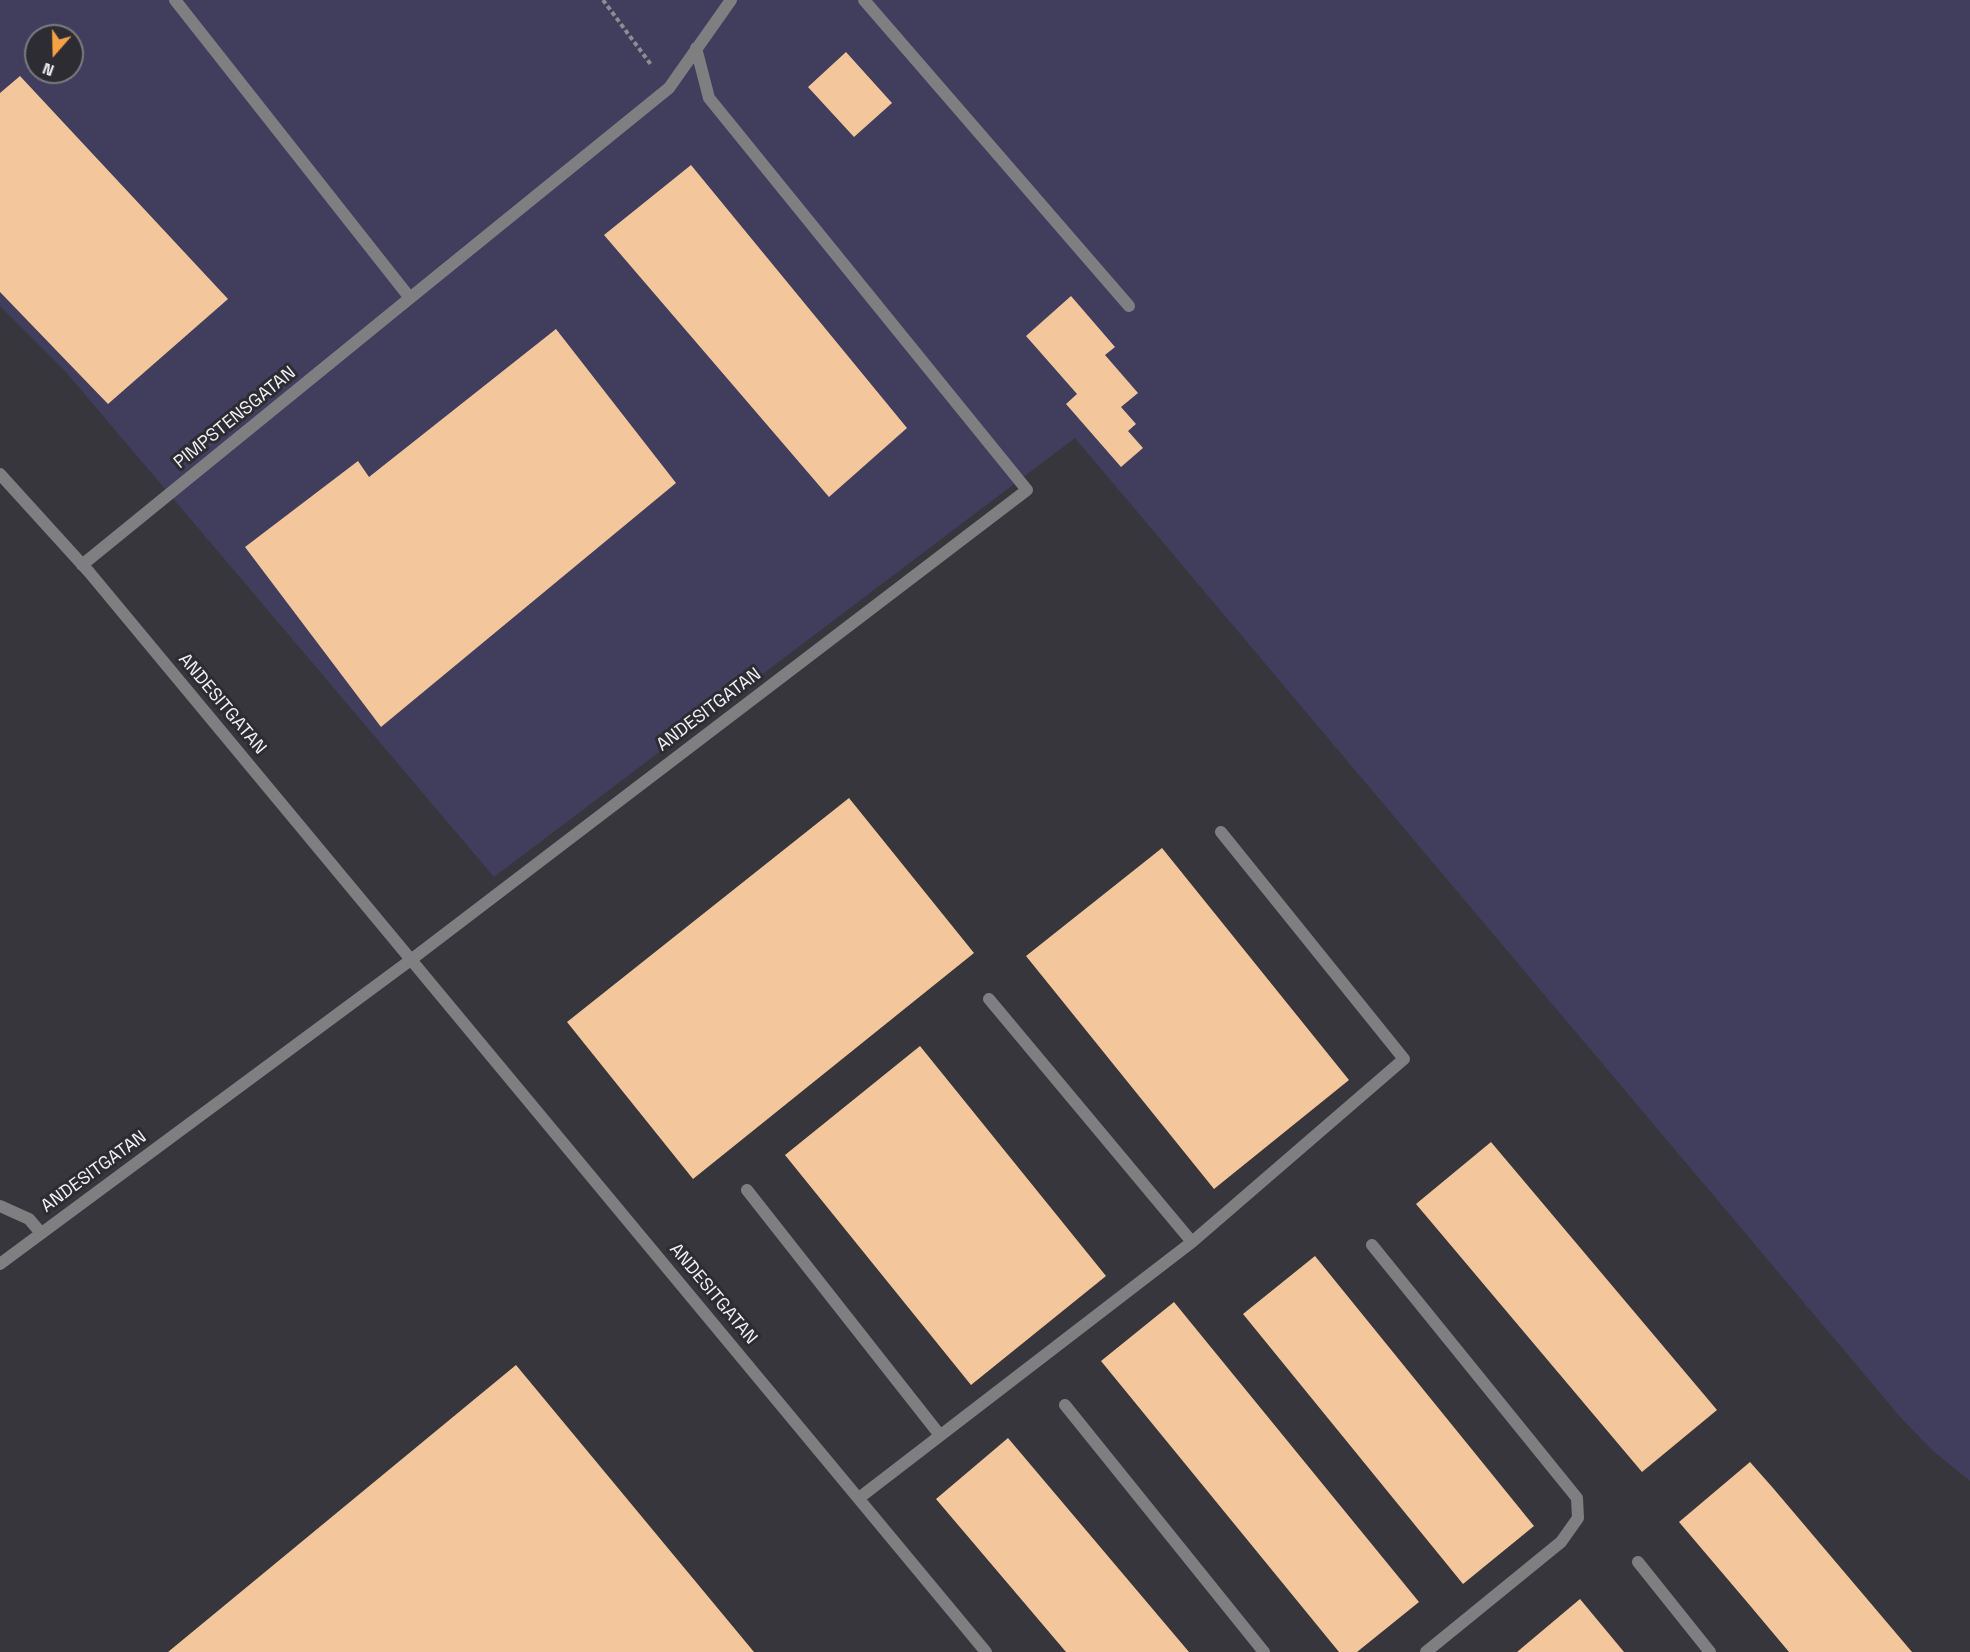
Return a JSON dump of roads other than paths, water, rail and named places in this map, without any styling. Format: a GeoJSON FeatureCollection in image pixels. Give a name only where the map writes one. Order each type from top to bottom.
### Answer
{"type":"FeatureCollection","features":[{"type":"Feature","properties":{"kind":"street"},"geometry":{"type":"LineString","coordinates":[[175,0],[410,298]]}},
{"type":"Feature","properties":{"kind":"street","name":"PIMPSTENSGATAN"},"geometry":{"type":"LineString","coordinates":[[82,565],[669,88],[731,0]]}},
{"type":"Feature","properties":{"kind":"street"},"geometry":{"type":"LineString","coordinates":[[864,0],[1129,306]]}},
{"type":"Feature","properties":{"kind":"street","name":"ANDESITGATAN"},"geometry":{"type":"LineString","coordinates":[[0,1264],[412,959],[1027,490],[709,98],[696,48]]}},
{"type":"Feature","properties":{"kind":"street","name":"ANDESITGATAN"},"geometry":{"type":"LineString","coordinates":[[0,474],[82,565],[412,959],[986,1652]]}},
{"type":"Feature","properties":{"kind":"street"},"geometry":{"type":"LineString","coordinates":[[859,1498],[939,1434],[1192,1242],[1404,1059],[1221,832]]}},
{"type":"Feature","properties":{"kind":"street"},"geometry":{"type":"LineString","coordinates":[[988,999],[1192,1242]]}},
{"type":"Feature","properties":{"kind":"street"},"geometry":{"type":"LineString","coordinates":[[747,1190],[939,1434]]}},
{"type":"Feature","properties":{"kind":"street"},"geometry":{"type":"LineString","coordinates":[[0,1206],[29,1219],[41,1233]]}},
{"type":"Feature","properties":{"kind":"street"},"geometry":{"type":"LineString","coordinates":[[1372,1245],[1577,1498],[1578,1518],[1561,1542],[1425,1652]]}},
{"type":"Feature","properties":{"kind":"street"},"geometry":{"type":"LineString","coordinates":[[1065,1406],[1264,1652]]}},
{"type":"Feature","properties":{"kind":"street"},"geometry":{"type":"LineString","coordinates":[[1638,1562],[1710,1652]]}}]}
